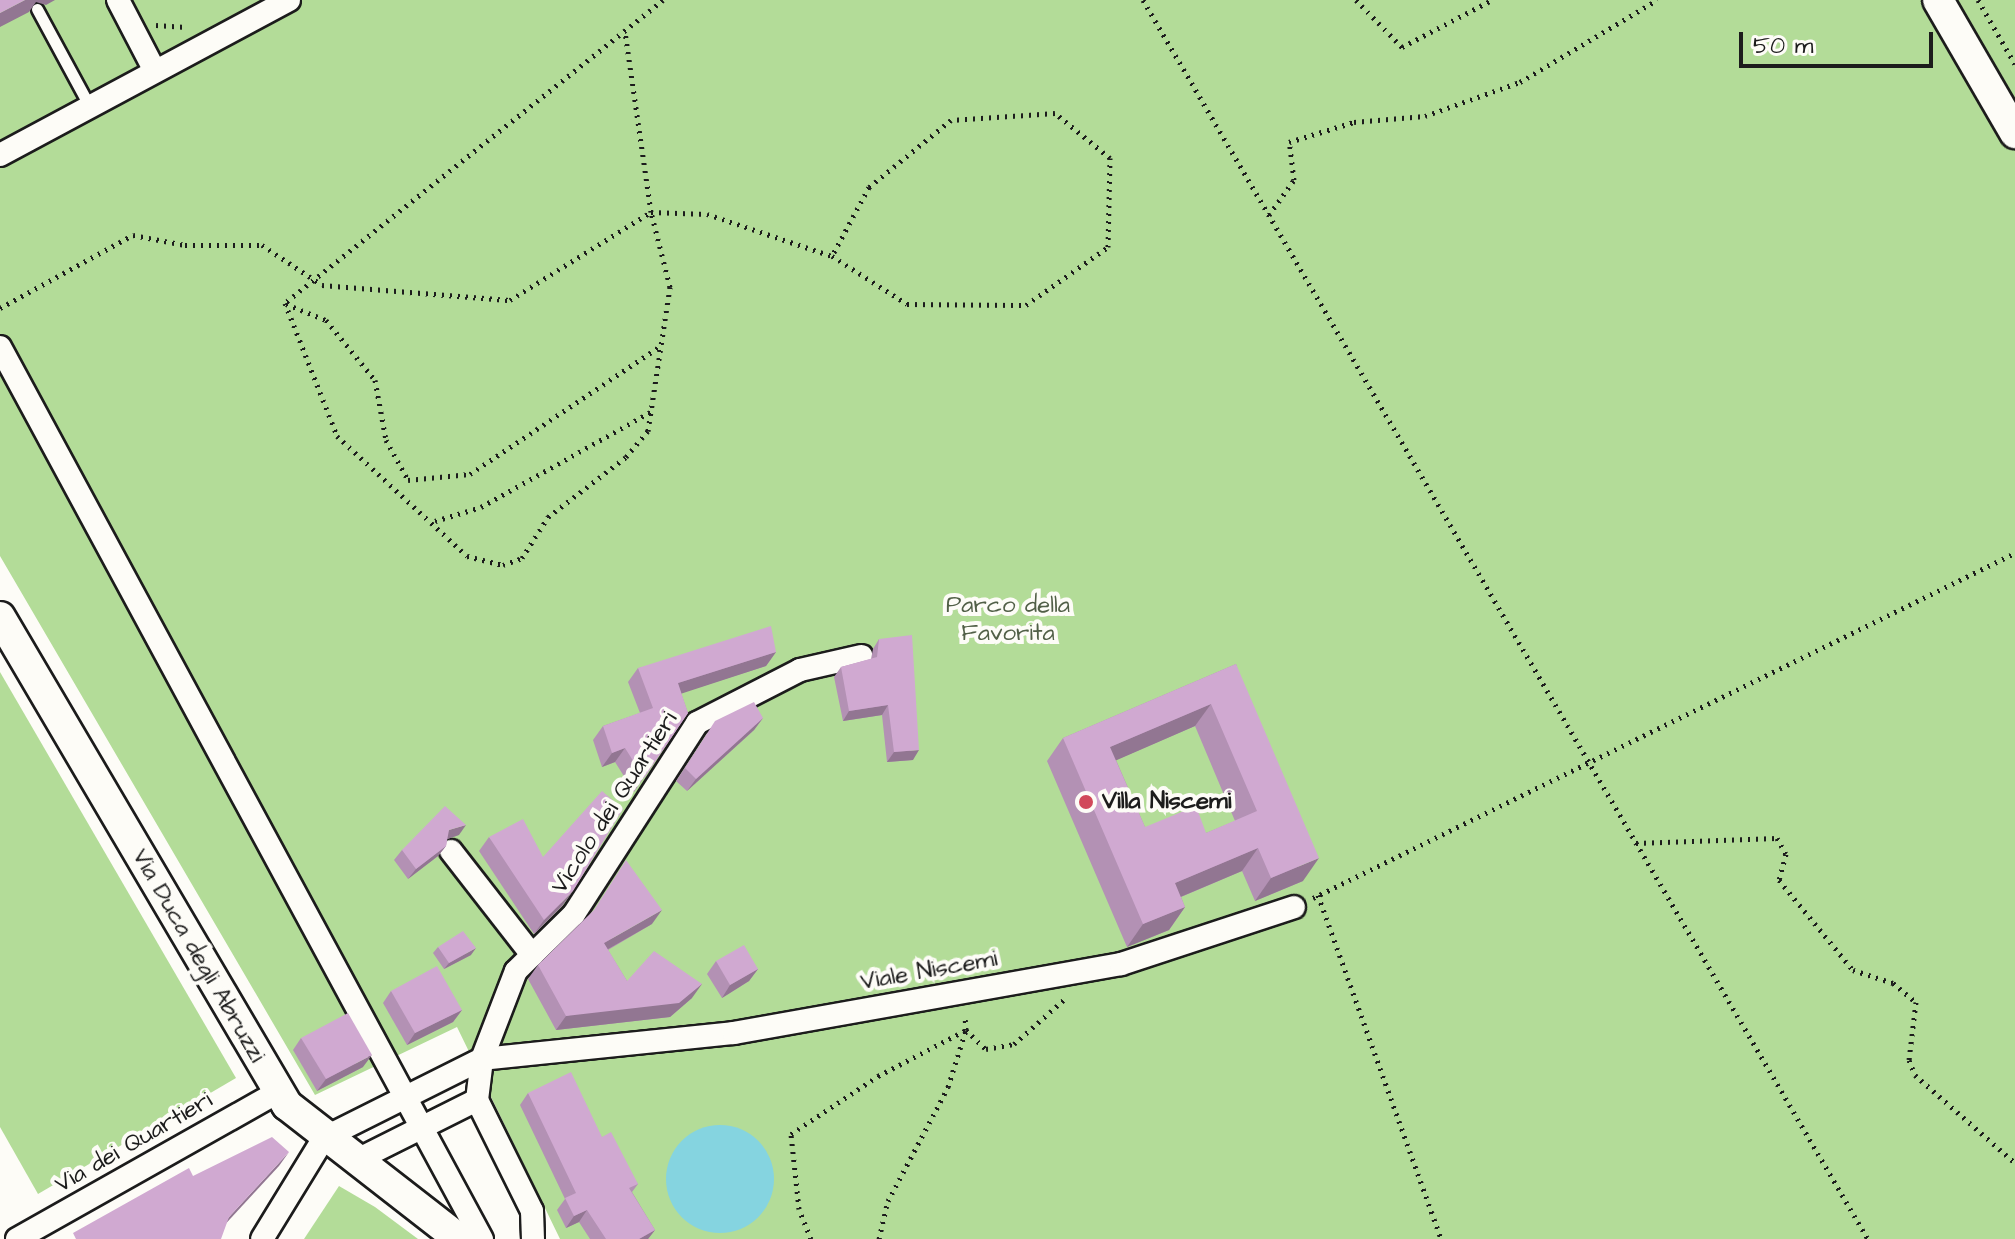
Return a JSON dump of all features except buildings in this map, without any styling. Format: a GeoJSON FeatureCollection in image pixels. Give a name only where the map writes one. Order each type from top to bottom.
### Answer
{"type":"FeatureCollection","features":[{"type":"Feature","properties":{"kind":"street"},"geometry":{"type":"LineString","coordinates":[[118,0],[155,71]]}},
{"type":"Feature","properties":{"kind":"street"},"geometry":{"type":"LineString","coordinates":[[0,155],[289,0]]}},
{"type":"Feature","properties":{"kind":"street"},"geometry":{"type":"LineString","coordinates":[[1938,0],[2015,133]]}},
{"type":"Feature","properties":{"kind":"street"},"geometry":{"type":"LineString","coordinates":[[0,347],[482,1239]]}},
{"type":"Feature","properties":{"kind":"street","name":"Via Duca degli Abruzzi"},"geometry":{"type":"LineString","coordinates":[[0,617],[278,1092],[324,1138],[459,1239]]}},
{"type":"Feature","properties":{"kind":"street","name":"Vicolo dei Quartieri"},"geometry":{"type":"LineString","coordinates":[[477,1100],[482,1059],[516,971],[574,914],[697,723],[800,670],[861,656]]}},
{"type":"Feature","properties":{"kind":"street"},"geometry":{"type":"LineString","coordinates":[[451,851],[532,955]]}},
{"type":"Feature","properties":{"kind":"street","name":"Viale Niscemi"},"geometry":{"type":"LineString","coordinates":[[482,1059],[734,1033],[1112,965],[1294,907]]}},
{"type":"Feature","properties":{"kind":"street"},"geometry":{"type":"LineString","coordinates":[[262,1239],[324,1138],[482,1059]]}},
{"type":"Feature","properties":{"kind":"street","name":"Via dei Quartieri"},"geometry":{"type":"LineString","coordinates":[[31,1236],[278,1092]]}},
{"type":"Feature","properties":{"kind":"street"},"geometry":{"type":"LineString","coordinates":[[357,1160],[477,1100],[532,1211],[533,1239]]}},
{"type":"Feature","properties":{"kind":"lane"},"geometry":{"type":"LineString","coordinates":[[37,9],[90,107]]}},
{"type":"Feature","properties":{"kind":"path"},"geometry":{"type":"LineString","coordinates":[[285,303],[663,0]]}},
{"type":"Feature","properties":{"kind":"path"},"geometry":{"type":"LineString","coordinates":[[1143,0],[1868,1239]]}},
{"type":"Feature","properties":{"kind":"path"},"geometry":{"type":"LineString","coordinates":[[1356,0],[1402,47],[1492,0]]}},
{"type":"Feature","properties":{"kind":"path"},"geometry":{"type":"LineString","coordinates":[[1269,215],[1294,180],[1289,142],[1354,122],[1425,116],[1520,82],[1657,0]]}},
{"type":"Feature","properties":{"kind":"path"},"geometry":{"type":"LineString","coordinates":[[1978,0],[2015,64]]}},
{"type":"Feature","properties":{"kind":"path"},"geometry":{"type":"LineString","coordinates":[[140,24],[198,25]]}},
{"type":"Feature","properties":{"kind":"path"},"geometry":{"type":"LineString","coordinates":[[285,303],[337,436],[435,521],[467,556],[503,565],[522,558],[548,517],[626,457],[648,431],[653,410],[670,287],[651,212],[625,31]]}},
{"type":"Feature","properties":{"kind":"path"},"geometry":{"type":"LineString","coordinates":[[0,308],[133,235],[185,245],[262,245],[314,280],[510,300],[651,212],[707,214],[832,256],[907,304],[1026,305],[1108,247],[1110,158],[1055,113],[951,120],[869,187],[832,256]]}},
{"type":"Feature","properties":{"kind":"path"},"geometry":{"type":"LineString","coordinates":[[285,303],[326,320],[375,380],[386,440],[408,480],[470,474],[663,344]]}},
{"type":"Feature","properties":{"kind":"path"},"geometry":{"type":"LineString","coordinates":[[435,521],[481,507],[653,410]]}},
{"type":"Feature","properties":{"kind":"path"},"geometry":{"type":"LineString","coordinates":[[1294,907],[2015,553]]}},
{"type":"Feature","properties":{"kind":"path"},"geometry":{"type":"LineString","coordinates":[[1636,843],[1777,838],[1786,854],[1779,880],[1853,970],[1893,983],[1916,1002],[1909,1060],[1915,1075],[2015,1163]]}},
{"type":"Feature","properties":{"kind":"path"},"geometry":{"type":"LineString","coordinates":[[1318,895],[1441,1239]]}},
{"type":"Feature","properties":{"kind":"path"},"geometry":{"type":"LineString","coordinates":[[966,1030],[986,1049],[1014,1044],[1112,965]]}},
{"type":"Feature","properties":{"kind":"path"},"geometry":{"type":"LineString","coordinates":[[879,1239],[888,1201],[948,1087],[966,1030],[963,990]]}},
{"type":"Feature","properties":{"kind":"path"},"geometry":{"type":"LineString","coordinates":[[811,1239],[799,1209],[791,1134],[878,1076],[966,1030]]}},
{"type":"Feature","properties":{"kind":"green space","name":"Parco della Favorita"},"geometry":{"type":"Polygon","coordinates":[[[0,0],[2015,0],[2015,1239],[560,1239],[457,1027],[315,1095],[0,556],[0,0]]]}},
{"type":"Feature","properties":{"kind":"green space"},"geometry":{"type":"Polygon","coordinates":[[[0,672],[236,1078],[38,1194],[0,1127],[0,672]]]}},
{"type":"Feature","properties":{"kind":"green space"},"geometry":{"type":"Polygon","coordinates":[[[339,1186],[375,1207],[418,1239],[304,1239],[339,1186]]]}},
{"type":"Feature","properties":{"kind":"water"},"geometry":{"type":"Polygon","coordinates":[[[720,1125],[741,1129],[758,1141],[770,1158],[774,1179],[770,1200],[758,1217],[741,1229],[720,1233],[699,1229],[682,1217],[670,1200],[666,1179],[670,1158],[682,1141],[699,1129],[720,1125]]]}},
{"type":"Feature","properties":{"kind":"place","name":"Villa Niscemi"},"geometry":{"type":"Point","coordinates":[1086,802]}}]}
